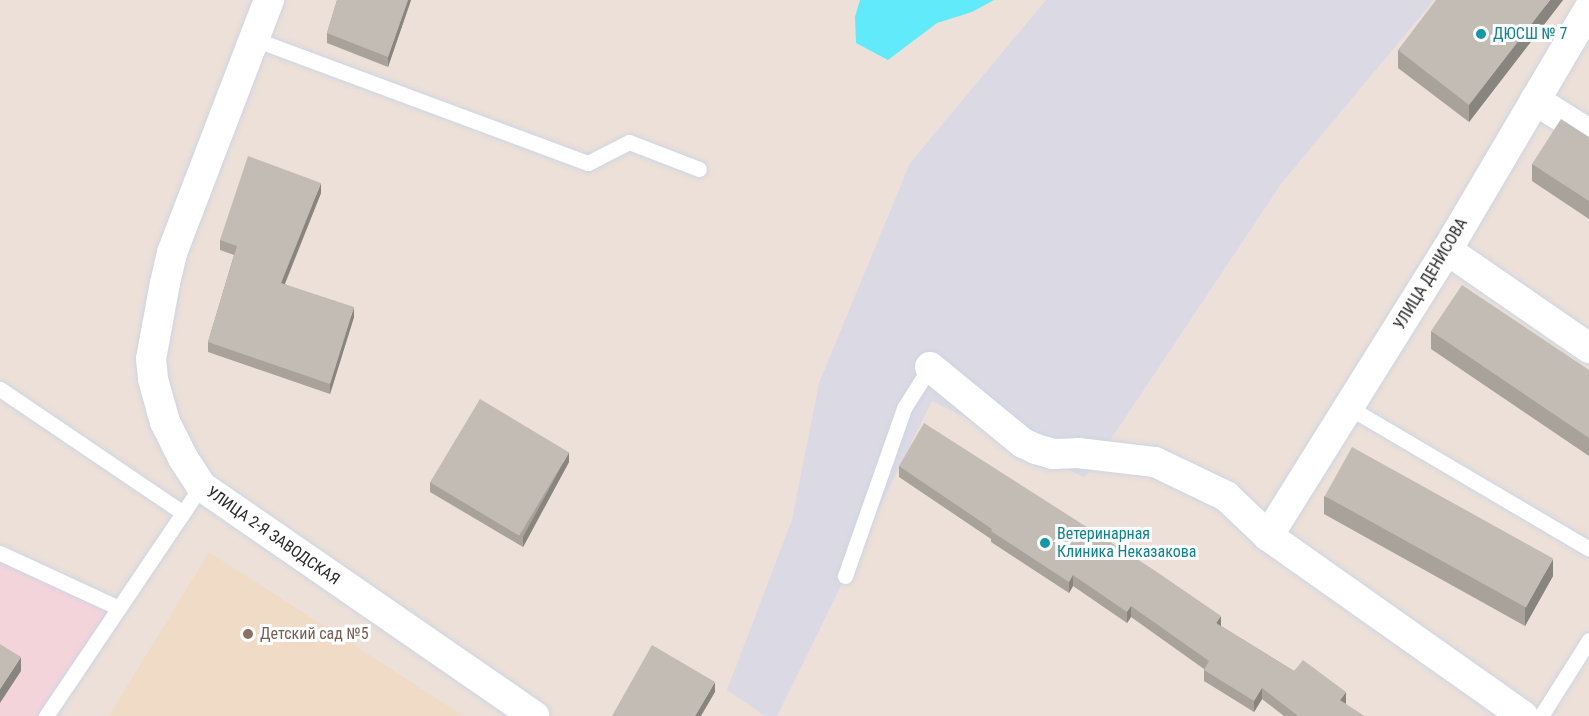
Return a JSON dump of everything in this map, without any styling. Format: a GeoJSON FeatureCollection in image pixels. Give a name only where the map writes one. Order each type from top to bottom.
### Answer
{"type":"FeatureCollection","features":[{"type":"Feature","properties":{"kind":"street","name":"УЛИЦА 2-Я ЗАВОДСКАЯ"},"geometry":{"type":"LineString","coordinates":[[269,0],[172,253],[159,308],[151,359],[153,379],[165,422],[183,458],[201,486],[319,570],[534,716]]}},
{"type":"Feature","properties":{"kind":"street","name":"УЛИЦА ДЕНИСОВА"},"geometry":{"type":"LineString","coordinates":[[1268,536],[1447,250],[1589,9]]}},
{"type":"Feature","properties":{"kind":"street"},"geometry":{"type":"LineString","coordinates":[[1535,100],[1589,134]]}},
{"type":"Feature","properties":{"kind":"street"},"geometry":{"type":"LineString","coordinates":[[1447,250],[1589,348]]}},
{"type":"Feature","properties":{"kind":"street"},"geometry":{"type":"LineString","coordinates":[[930,367],[1023,443],[1053,454],[1077,453],[1155,462],[1226,496],[1268,536],[1523,716]]}},
{"type":"Feature","properties":{"kind":"lane"},"geometry":{"type":"LineString","coordinates":[[254,39],[588,163],[629,142],[699,169]]}},
{"type":"Feature","properties":{"kind":"lane"},"geometry":{"type":"LineString","coordinates":[[844,576],[904,408],[930,367]]}},
{"type":"Feature","properties":{"kind":"lane"},"geometry":{"type":"LineString","coordinates":[[0,389],[183,513]]}},
{"type":"Feature","properties":{"kind":"lane"},"geometry":{"type":"LineString","coordinates":[[1350,408],[1589,549]]}},
{"type":"Feature","properties":{"kind":"lane"},"geometry":{"type":"LineString","coordinates":[[46,716],[201,486]]}},
{"type":"Feature","properties":{"kind":"lane"},"geometry":{"type":"LineString","coordinates":[[0,553],[119,608]]}},
{"type":"Feature","properties":{"kind":"lane"},"geometry":{"type":"LineString","coordinates":[[1541,716],[1589,640]]}},
{"type":"Feature","properties":{"kind":"shaded area"},"geometry":{"type":"Polygon","coordinates":[[[1046,0],[1434,0],[1281,184],[1085,478],[932,401],[777,716],[765,716],[727,690],[792,520],[819,383],[910,163],[1046,0]]]}},
{"type":"Feature","properties":{"kind":"shaded area","name":"Детский сад №5"},"geometry":{"type":"Polygon","coordinates":[[[209,552],[464,716],[109,716],[209,552]]]}},
{"type":"Feature","properties":{"kind":"shaded area"},"geometry":{"type":"Polygon","coordinates":[[[0,553],[119,608],[46,716],[0,716],[0,553]]]}},
{"type":"Feature","properties":{"kind":"water"},"geometry":{"type":"Polygon","coordinates":[[[860,0],[994,0],[972,12],[937,23],[888,60],[856,43],[855,17],[860,0]]]}},
{"type":"Feature","properties":{"kind":"building"},"geometry":{"type":"Polygon","coordinates":[[[337,0],[408,0],[388,57],[327,33],[337,0]]]}},
{"type":"Feature","properties":{"kind":"building","name":"ДЮСШ № 7"},"geometry":{"type":"Polygon","coordinates":[[[1436,0],[1550,0],[1469,105],[1398,50],[1436,0]]]}},
{"type":"Feature","properties":{"kind":"building"},"geometry":{"type":"Polygon","coordinates":[[[1561,119],[1589,137],[1589,201],[1532,164],[1561,119]]]}},
{"type":"Feature","properties":{"kind":"building"},"geometry":{"type":"Polygon","coordinates":[[[248,156],[321,183],[281,283],[354,307],[330,384],[208,342],[237,246],[220,240],[248,156]]]}},
{"type":"Feature","properties":{"kind":"building"},"geometry":{"type":"Polygon","coordinates":[[[1462,285],[1589,370],[1589,438],[1431,331],[1462,285]]]}},
{"type":"Feature","properties":{"kind":"building"},"geometry":{"type":"Polygon","coordinates":[[[480,399],[569,453],[519,536],[430,482],[480,399]]]}},
{"type":"Feature","properties":{"kind":"building"},"geometry":{"type":"Polygon","coordinates":[[[924,423],[1154,570],[1221,616],[1216,623],[1294,671],[1303,660],[1346,692],[1340,700],[1364,716],[1298,716],[1262,688],[1254,701],[1204,670],[1209,661],[1131,606],[1127,612],[1073,575],[1069,582],[991,531],[992,529],[899,466],[924,423]]]}},
{"type":"Feature","properties":{"kind":"building"},"geometry":{"type":"Polygon","coordinates":[[[1352,447],[1553,559],[1526,607],[1325,496],[1352,447]]]}},
{"type":"Feature","properties":{"kind":"building"},"geometry":{"type":"Polygon","coordinates":[[[0,644],[21,657],[0,689],[0,644]]]}},
{"type":"Feature","properties":{"kind":"building"},"geometry":{"type":"Polygon","coordinates":[[[652,645],[715,682],[695,716],[612,716],[652,645]]]}},
{"type":"Feature","properties":{"kind":"place","name":"ДЮСШ № 7"},"geometry":{"type":"Point","coordinates":[1481,34]}},
{"type":"Feature","properties":{"kind":"place","name":"Ветеринарная Клиника Неказакова"},"geometry":{"type":"Point","coordinates":[1045,543]}},
{"type":"Feature","properties":{"kind":"place","name":"Детский сад №5"},"geometry":{"type":"Point","coordinates":[248,634]}}]}
